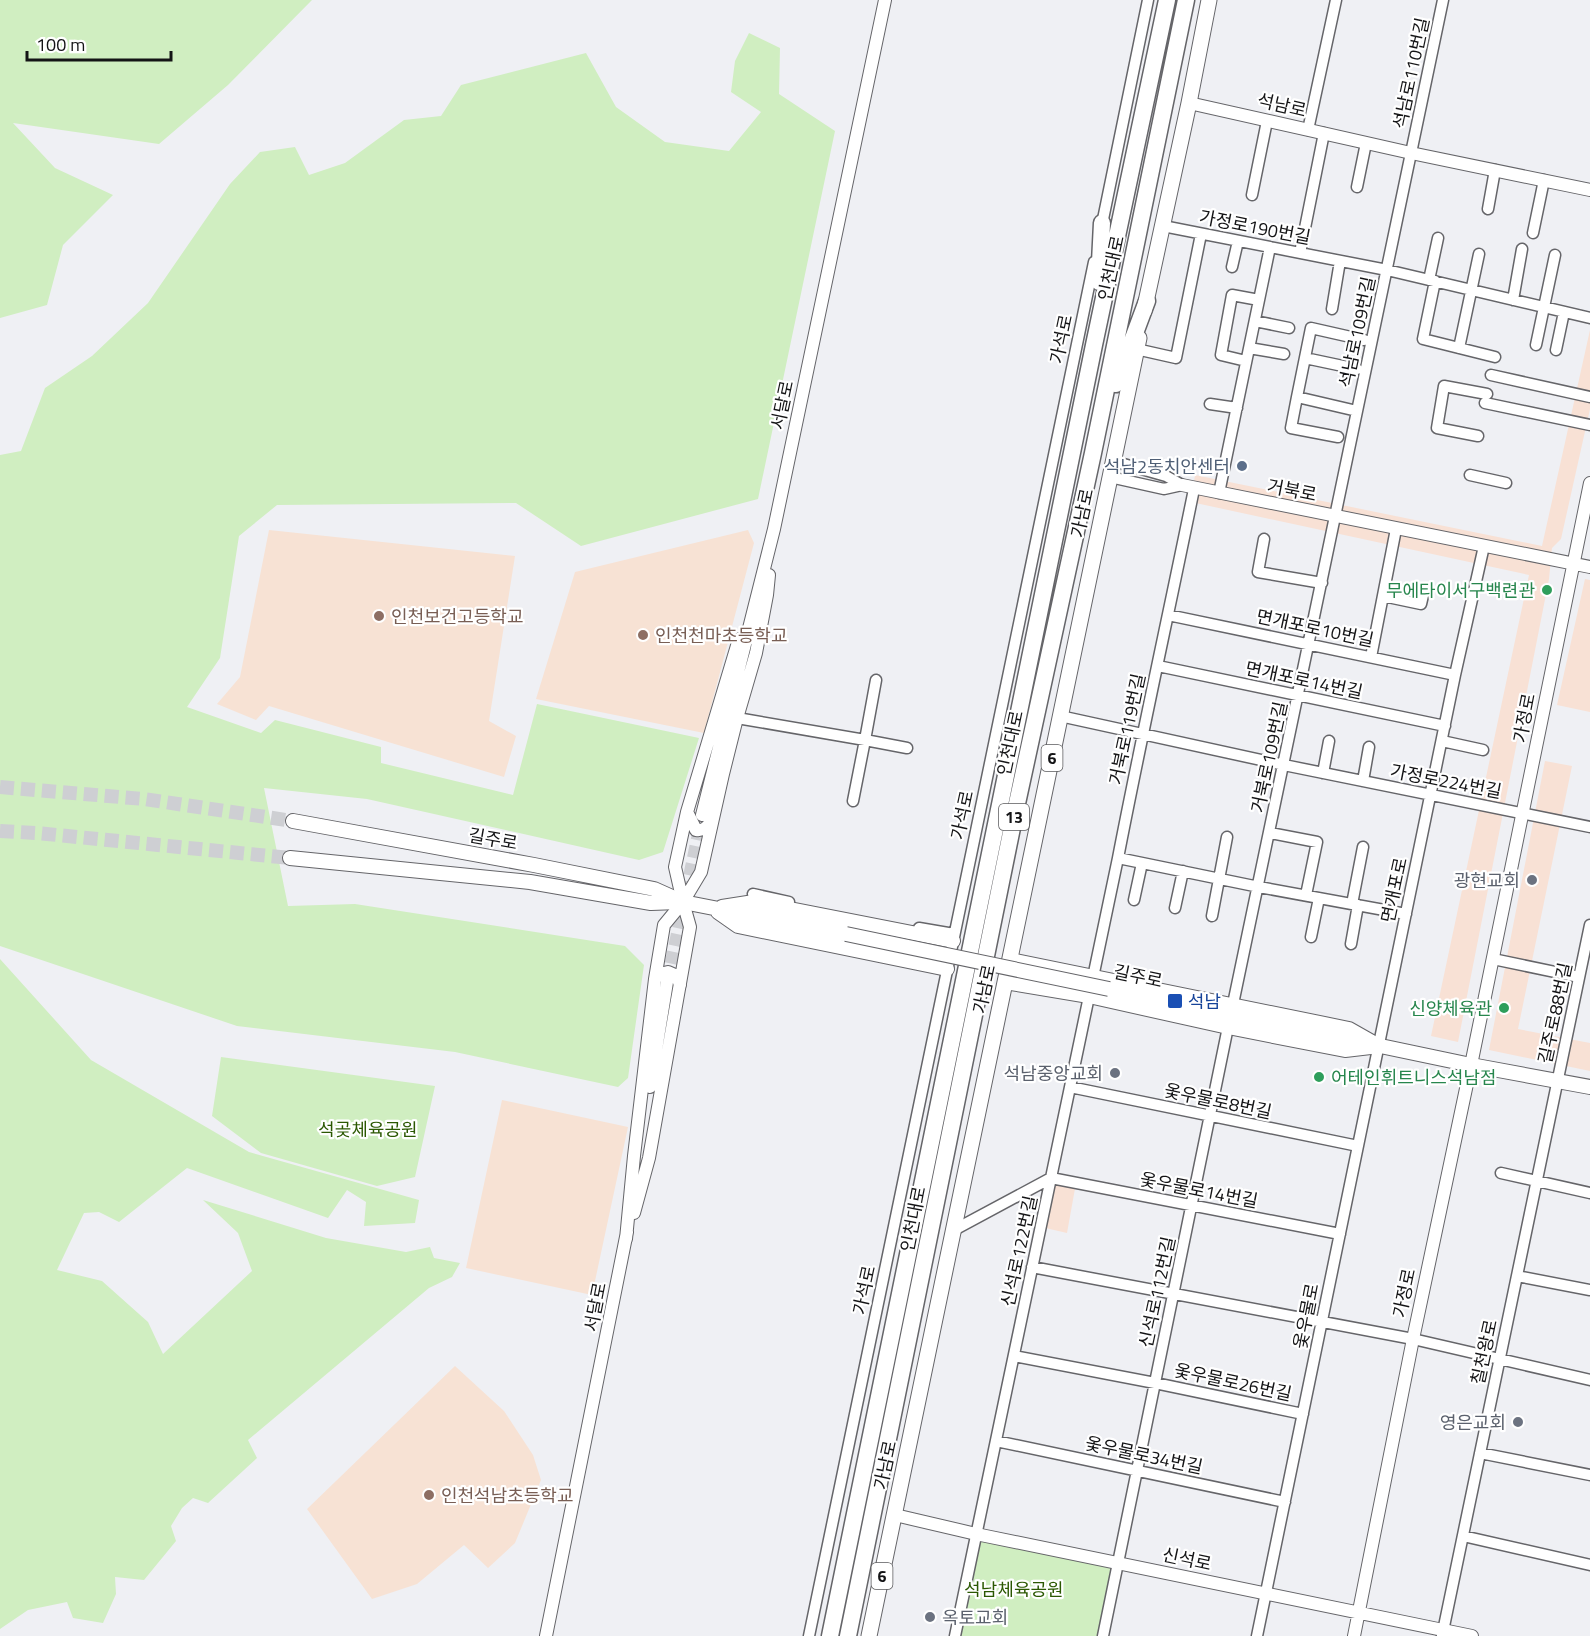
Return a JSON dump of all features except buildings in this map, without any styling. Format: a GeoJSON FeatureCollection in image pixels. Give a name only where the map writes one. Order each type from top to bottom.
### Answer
{"type":"FeatureCollection","features":[{"type":"Feature","properties":{"kind":"highway","name":"인천대로"},"geometry":{"type":"LineString","coordinates":[[830,1636],[1167,0]]}},
{"type":"Feature","properties":{"kind":"highway","name":"인천대로"},"geometry":{"type":"LineString","coordinates":[[848,1636],[1016,808],[1093,453],[1186,0]]}},
{"type":"Feature","properties":{"kind":"highway"},"geometry":{"type":"LineString","coordinates":[[1095,345],[1102,223]]}},
{"type":"Feature","properties":{"kind":"highway"},"geometry":{"type":"LineString","coordinates":[[1093,453],[1147,301]]}},
{"type":"Feature","properties":{"kind":"main road","name":"가남로"},"geometry":{"type":"LineString","coordinates":[[869,1636],[1209,0]]}},
{"type":"Feature","properties":{"kind":"main road","name":"길주로"},"geometry":{"type":"LineString","coordinates":[[293,821],[643,886],[683,902],[714,909],[846,934],[1472,1065],[1590,1087]]}},
{"type":"Feature","properties":{"kind":"main road","name":"길주로"},"geometry":{"type":"LineString","coordinates":[[290,858],[530,882],[651,903],[683,902]]}},
{"type":"Feature","properties":{"kind":"main road","name":"길주로"},"geometry":{"type":"LineString","coordinates":[[714,909],[754,903],[954,938]]}},
{"type":"Feature","properties":{"kind":"main road","name":"길주로"},"geometry":{"type":"LineString","coordinates":[[714,909],[738,926],[947,969]]}},
{"type":"Feature","properties":{"kind":"main road"},"geometry":{"type":"LineString","coordinates":[[1010,960],[1349,1029],[1379,1046]]}},
{"type":"Feature","properties":{"kind":"main road"},"geometry":{"type":"LineString","coordinates":[[1005,982],[1089,996],[1345,1050],[1379,1046]]}},
{"type":"Feature","properties":{"kind":"street","name":"서달로"},"geometry":{"type":"LineString","coordinates":[[546,1636],[626,1239],[661,980],[664,924],[683,902],[702,872],[707,817],[774,529],[885,0]]}},
{"type":"Feature","properties":{"kind":"street","name":"가석로"},"geometry":{"type":"LineString","coordinates":[[809,1636],[1148,0]]}},
{"type":"Feature","properties":{"kind":"street"},"geometry":{"type":"LineString","coordinates":[[1308,130],[1336,0]]}},
{"type":"Feature","properties":{"kind":"street","name":"석남로110번길"},"geometry":{"type":"LineString","coordinates":[[1411,153],[1443,0]]}},
{"type":"Feature","properties":{"kind":"street","name":"석남로"},"geometry":{"type":"LineString","coordinates":[[1189,103],[1590,190]]}},
{"type":"Feature","properties":{"kind":"street"},"geometry":{"type":"LineString","coordinates":[[1252,195],[1267,121]]}},
{"type":"Feature","properties":{"kind":"street"},"geometry":{"type":"LineString","coordinates":[[1300,253],[1324,134]]}},
{"type":"Feature","properties":{"kind":"street"},"geometry":{"type":"LineString","coordinates":[[1357,187],[1366,143]]}},
{"type":"Feature","properties":{"kind":"street","name":"석남로109번길"},"geometry":{"type":"LineString","coordinates":[[1335,517],[1411,153]]}},
{"type":"Feature","properties":{"kind":"street"},"geometry":{"type":"LineString","coordinates":[[1488,209],[1495,170]]}},
{"type":"Feature","properties":{"kind":"street"},"geometry":{"type":"LineString","coordinates":[[1533,232],[1544,180]]}},
{"type":"Feature","properties":{"kind":"street","name":"가정로190번길"},"geometry":{"type":"LineString","coordinates":[[1162,226],[1387,270],[1590,318]]}},
{"type":"Feature","properties":{"kind":"street"},"geometry":{"type":"LineString","coordinates":[[1136,349],[1176,358],[1202,234]]}},
{"type":"Feature","properties":{"kind":"street"},"geometry":{"type":"LineString","coordinates":[[1438,238],[1423,339],[1495,357]]}},
{"type":"Feature","properties":{"kind":"street"},"geometry":{"type":"LineString","coordinates":[[1232,267],[1238,241]]}},
{"type":"Feature","properties":{"kind":"street"},"geometry":{"type":"LineString","coordinates":[[1219,494],[1270,247]]}},
{"type":"Feature","properties":{"kind":"street"},"geometry":{"type":"LineString","coordinates":[[1513,300],[1522,249]]}},
{"type":"Feature","properties":{"kind":"street"},"geometry":{"type":"LineString","coordinates":[[1459,348],[1479,254]]}},
{"type":"Feature","properties":{"kind":"street"},"geometry":{"type":"LineString","coordinates":[[1536,345],[1555,255]]}},
{"type":"Feature","properties":{"kind":"street"},"geometry":{"type":"LineString","coordinates":[[1332,309],[1340,261]]}},
{"type":"Feature","properties":{"kind":"street"},"geometry":{"type":"LineString","coordinates":[[1246,361],[1221,356],[1232,295],[1259,300]]}},
{"type":"Feature","properties":{"kind":"street"},"geometry":{"type":"LineString","coordinates":[[1556,350],[1564,312]]}},
{"type":"Feature","properties":{"kind":"street"},"geometry":{"type":"LineString","coordinates":[[1255,321],[1289,328]]}},
{"type":"Feature","properties":{"kind":"street"},"geometry":{"type":"LineString","coordinates":[[1338,437],[1291,428],[1311,328],[1364,340]]}},
{"type":"Feature","properties":{"kind":"street"},"geometry":{"type":"LineString","coordinates":[[1249,348],[1284,354]]}},
{"type":"Feature","properties":{"kind":"street"},"geometry":{"type":"LineString","coordinates":[[1305,358],[1357,369]]}},
{"type":"Feature","properties":{"kind":"street"},"geometry":{"type":"LineString","coordinates":[[1491,375],[1590,397]]}},
{"type":"Feature","properties":{"kind":"street"},"geometry":{"type":"LineString","coordinates":[[1478,436],[1437,428],[1444,386],[1590,425]]}},
{"type":"Feature","properties":{"kind":"street"},"geometry":{"type":"LineString","coordinates":[[1297,397],[1358,411]]}},
{"type":"Feature","properties":{"kind":"street"},"geometry":{"type":"LineString","coordinates":[[1210,404],[1237,408]]}},
{"type":"Feature","properties":{"kind":"street"},"geometry":{"type":"LineString","coordinates":[[1113,461],[1166,476],[1188,487]]}},
{"type":"Feature","properties":{"kind":"street"},"geometry":{"type":"LineString","coordinates":[[1470,475],[1506,483]]}},
{"type":"Feature","properties":{"kind":"street"},"geometry":{"type":"LineString","coordinates":[[1110,477],[1164,489],[1188,487]]}},
{"type":"Feature","properties":{"kind":"street","name":"가정로"},"geometry":{"type":"LineString","coordinates":[[1354,1636],[1590,483]]}},
{"type":"Feature","properties":{"kind":"street","name":"거북로"},"geometry":{"type":"LineString","coordinates":[[1188,487],[1590,567]]}},
{"type":"Feature","properties":{"kind":"street","name":"거북로119번길"},"geometry":{"type":"LineString","coordinates":[[1094,976],[1168,615],[1188,487]]}},
{"type":"Feature","properties":{"kind":"street","name":"거북로109번길"},"geometry":{"type":"LineString","coordinates":[[1233,1004],[1335,517]]}},
{"type":"Feature","properties":{"kind":"street"},"geometry":{"type":"LineString","coordinates":[[687,812],[696,830],[701,831],[705,828],[756,653],[767,595],[774,529]]}},
{"type":"Feature","properties":{"kind":"street"},"geometry":{"type":"LineString","coordinates":[[626,1239],[649,1158],[690,927],[675,867],[687,812],[756,581],[774,529]]}},
{"type":"Feature","properties":{"kind":"street"},"geometry":{"type":"LineString","coordinates":[[1371,657],[1396,529]]}},
{"type":"Feature","properties":{"kind":"street"},"geometry":{"type":"LineString","coordinates":[[1264,539],[1258,572],[1322,583]]}},
{"type":"Feature","properties":{"kind":"street","name":"면개포로"},"geometry":{"type":"LineString","coordinates":[[1379,1046],[1455,675],[1484,546]]}},
{"type":"Feature","properties":{"kind":"street"},"geometry":{"type":"LineString","coordinates":[[1383,596],[1422,604],[1424,591]]}},
{"type":"Feature","properties":{"kind":"street","name":"면개포로10번길"},"geometry":{"type":"LineString","coordinates":[[1168,615],[1455,675]]}},
{"type":"Feature","properties":{"kind":"street","name":"면개포로14번길"},"geometry":{"type":"LineString","coordinates":[[1158,666],[1445,726]]}},
{"type":"Feature","properties":{"kind":"street"},"geometry":{"type":"LineString","coordinates":[[853,801],[876,680]]}},
{"type":"Feature","properties":{"kind":"street","name":"가정로224번길"},"geometry":{"type":"LineString","coordinates":[[1060,716],[1284,765],[1590,827]]}},
{"type":"Feature","properties":{"kind":"street"},"geometry":{"type":"LineString","coordinates":[[737,718],[907,748]]}},
{"type":"Feature","properties":{"kind":"street"},"geometry":{"type":"LineString","coordinates":[[1323,773],[1329,741]]}},
{"type":"Feature","properties":{"kind":"street"},"geometry":{"type":"LineString","coordinates":[[1442,741],[1483,750]]}},
{"type":"Feature","properties":{"kind":"street","name":"가정로224번길"},"geometry":{"type":"LineString","coordinates":[[1363,781],[1369,747]]}},
{"type":"Feature","properties":{"kind":"street"},"geometry":{"type":"LineString","coordinates":[[1270,833],[1317,842],[1306,895]]}},
{"type":"Feature","properties":{"kind":"street"},"geometry":{"type":"LineString","coordinates":[[1212,916],[1227,837]]}},
{"type":"Feature","properties":{"kind":"street"},"geometry":{"type":"LineString","coordinates":[[1351,945],[1363,847]]}},
{"type":"Feature","properties":{"kind":"street"},"geometry":{"type":"LineString","coordinates":[[1118,858],[1406,914]]}},
{"type":"Feature","properties":{"kind":"street"},"geometry":{"type":"LineString","coordinates":[[1134,900],[1142,862]]}},
{"type":"Feature","properties":{"kind":"street"},"geometry":{"type":"LineString","coordinates":[[1175,908],[1183,871]]}},
{"type":"Feature","properties":{"kind":"street"},"geometry":{"type":"LineString","coordinates":[[753,894],[954,938]]}},
{"type":"Feature","properties":{"kind":"street"},"geometry":{"type":"LineString","coordinates":[[1311,937],[1319,898]]}},
{"type":"Feature","properties":{"kind":"street","name":"길주로88번길"},"geometry":{"type":"LineString","coordinates":[[1557,1081],[1579,977],[1587,953],[1590,925]]}},
{"type":"Feature","properties":{"kind":"street"},"geometry":{"type":"LineString","coordinates":[[1493,959],[1579,977]]}},
{"type":"Feature","properties":{"kind":"street"},"geometry":{"type":"LineString","coordinates":[[661,980],[660,974],[668,972],[677,976],[680,985]]}},
{"type":"Feature","properties":{"kind":"street","name":"신석로122번길"},"geometry":{"type":"LineString","coordinates":[[955,1636],[1094,976]]}},
{"type":"Feature","properties":{"kind":"street","name":"신석로112번길"},"geometry":{"type":"LineString","coordinates":[[1103,1636],[1228,1027]]}},
{"type":"Feature","properties":{"kind":"street","name":"옻우물로"},"geometry":{"type":"LineString","coordinates":[[1257,1636],[1379,1046]]}},
{"type":"Feature","properties":{"kind":"street","name":"칠천왕로"},"geometry":{"type":"LineString","coordinates":[[1443,1633],[1557,1081]]}},
{"type":"Feature","properties":{"kind":"street","name":"옻우물로8번길"},"geometry":{"type":"LineString","coordinates":[[1070,1087],[1358,1146]]}},
{"type":"Feature","properties":{"kind":"street"},"geometry":{"type":"LineString","coordinates":[[1501,1173],[1590,1193]]}},
{"type":"Feature","properties":{"kind":"street"},"geometry":{"type":"LineString","coordinates":[[954,1230],[1051,1178]]}},
{"type":"Feature","properties":{"kind":"street","name":"옻우물로14번길"},"geometry":{"type":"LineString","coordinates":[[1051,1178],[1340,1234]]}},
{"type":"Feature","properties":{"kind":"street"},"geometry":{"type":"LineString","coordinates":[[1032,1267],[1413,1339],[1590,1380]]}},
{"type":"Feature","properties":{"kind":"street"},"geometry":{"type":"LineString","coordinates":[[1517,1276],[1590,1290]]}},
{"type":"Feature","properties":{"kind":"street","name":"옻우물로26번길"},"geometry":{"type":"LineString","coordinates":[[1014,1356],[1303,1414]]}},
{"type":"Feature","properties":{"kind":"street","name":"옻우물로34번길"},"geometry":{"type":"LineString","coordinates":[[996,1441],[1285,1502]]}},
{"type":"Feature","properties":{"kind":"street"},"geometry":{"type":"LineString","coordinates":[[1480,1453],[1590,1475]]}},
{"type":"Feature","properties":{"kind":"street","name":"신석로"},"geometry":{"type":"LineString","coordinates":[[895,1515],[976,1534],[1359,1612],[1443,1633],[1472,1636]]}},
{"type":"Feature","properties":{"kind":"street"},"geometry":{"type":"LineString","coordinates":[[1463,1536],[1590,1565]]}},
{"type":"Feature","properties":{"kind":"shaded area"},"geometry":{"type":"Polygon","coordinates":[[[1590,330],[1590,409],[1561,539],[1552,548],[1549,579],[1458,1042],[1431,1036],[1529,575],[1191,502],[1195,475],[1542,546],[1590,330]]]}},
{"type":"Feature","properties":{"kind":"shaded area","name":"인천보건고등학교"},"geometry":{"type":"Polygon","coordinates":[[[269,530],[515,556],[489,721],[516,736],[504,777],[269,706],[256,720],[217,704],[240,677],[269,530]]]}},
{"type":"Feature","properties":{"kind":"shaded area","name":"인천천마초등학교"},"geometry":{"type":"Polygon","coordinates":[[[748,530],[754,543],[704,733],[536,699],[575,572],[748,530]]]}},
{"type":"Feature","properties":{"kind":"shaded area"},"geometry":{"type":"Polygon","coordinates":[[[1585,579],[1590,580],[1590,712],[1557,705],[1585,579]]]}},
{"type":"Feature","properties":{"kind":"shaded area"},"geometry":{"type":"Polygon","coordinates":[[[1545,761],[1572,766],[1518,1029],[1590,1043],[1590,1071],[1489,1050],[1545,761]]]}},
{"type":"Feature","properties":{"kind":"shaded area"},"geometry":{"type":"Polygon","coordinates":[[[502,1100],[628,1127],[592,1295],[466,1268],[502,1100]]]}},
{"type":"Feature","properties":{"kind":"shaded area"},"geometry":{"type":"Polygon","coordinates":[[[1051,1178],[1076,1183],[1067,1233],[1041,1227],[1051,1178]]]}},
{"type":"Feature","properties":{"kind":"shaded area","name":"인천석남초등학교"},"geometry":{"type":"Polygon","coordinates":[[[455,1366],[504,1411],[533,1455],[541,1480],[515,1543],[488,1568],[464,1545],[417,1584],[372,1599],[307,1509],[455,1366]]]}},
{"type":"Feature","properties":{"kind":"green space"},"geometry":{"type":"Polygon","coordinates":[[[0,0],[312,0],[228,85],[159,144],[13,123],[55,168],[113,195],[63,245],[47,305],[0,318],[0,0]]]}},
{"type":"Feature","properties":{"kind":"green space"},"geometry":{"type":"Polygon","coordinates":[[[749,33],[780,48],[779,94],[835,131],[758,499],[581,546],[516,503],[277,505],[239,536],[220,658],[187,707],[261,733],[275,720],[381,747],[381,763],[513,795],[537,704],[699,738],[663,852],[639,860],[367,799],[264,788],[288,906],[355,904],[625,946],[644,965],[628,1078],[618,1087],[455,1052],[237,1026],[0,946],[0,455],[21,451],[45,388],[92,356],[148,303],[230,184],[260,152],[295,147],[309,175],[345,163],[404,120],[441,116],[461,85],[586,53],[616,107],[665,142],[729,151],[761,112],[731,92],[735,61],[749,33]]]}},
{"type":"Feature","properties":{"kind":"green space"},"geometry":{"type":"Polygon","coordinates":[[[0,959],[91,1060],[249,1152],[419,1200],[415,1223],[364,1226],[366,1202],[347,1190],[328,1218],[187,1168],[119,1222],[99,1212],[84,1213],[57,1270],[102,1281],[148,1322],[163,1354],[252,1271],[238,1233],[203,1200],[326,1238],[406,1252],[430,1247],[434,1258],[460,1263],[452,1277],[429,1288],[248,1440],[257,1458],[208,1503],[193,1498],[182,1508],[171,1526],[176,1541],[144,1580],[115,1577],[116,1594],[103,1623],[73,1618],[67,1602],[28,1610],[0,1629],[0,959]]]}},
{"type":"Feature","properties":{"kind":"green space","name":"석곶체육공원"},"geometry":{"type":"Polygon","coordinates":[[[221,1057],[435,1086],[415,1177],[377,1186],[261,1153],[212,1116],[221,1057]]]}},
{"type":"Feature","properties":{"kind":"green space","name":"석남체육공원"},"geometry":{"type":"Polygon","coordinates":[[[976,1534],[1118,1563],[1103,1636],[957,1636],[976,1534]]]}},
{"type":"Feature","properties":{"kind":"tunnel"},"geometry":{"type":"LineString","coordinates":[[0,787],[144,799],[293,821]]}},
{"type":"Feature","properties":{"kind":"tunnel"},"geometry":{"type":"LineString","coordinates":[[667,981],[702,815]]}},
{"type":"Feature","properties":{"kind":"tunnel"},"geometry":{"type":"LineString","coordinates":[[0,831],[290,858]]}},
{"type":"Feature","properties":{"kind":"place","name":"석남2동치안센터"},"geometry":{"type":"Point","coordinates":[1242,466]}},
{"type":"Feature","properties":{"kind":"place","name":"무에타이서구백련관"},"geometry":{"type":"Point","coordinates":[1547,590]}},
{"type":"Feature","properties":{"kind":"place","name":"인천보건고등학교"},"geometry":{"type":"Point","coordinates":[379,616]}},
{"type":"Feature","properties":{"kind":"place","name":"인천천마초등학교"},"geometry":{"type":"Point","coordinates":[643,635]}},
{"type":"Feature","properties":{"kind":"place","name":"광현교회"},"geometry":{"type":"Point","coordinates":[1532,880]}},
{"type":"Feature","properties":{"kind":"place","name":"석남"},"geometry":{"type":"Point","coordinates":[1175,1001]}},
{"type":"Feature","properties":{"kind":"place","name":"신양체육관"},"geometry":{"type":"Point","coordinates":[1504,1008]}},
{"type":"Feature","properties":{"kind":"place","name":"석남중앙교회"},"geometry":{"type":"Point","coordinates":[1115,1073]}},
{"type":"Feature","properties":{"kind":"place","name":"어테인휘트니스석남점"},"geometry":{"type":"Point","coordinates":[1319,1077]}},
{"type":"Feature","properties":{"kind":"place","name":"영은교회"},"geometry":{"type":"Point","coordinates":[1518,1422]}},
{"type":"Feature","properties":{"kind":"place","name":"인천석남초등학교"},"geometry":{"type":"Point","coordinates":[429,1495]}},
{"type":"Feature","properties":{"kind":"place","name":"옥토교회"},"geometry":{"type":"Point","coordinates":[930,1617]}}]}
